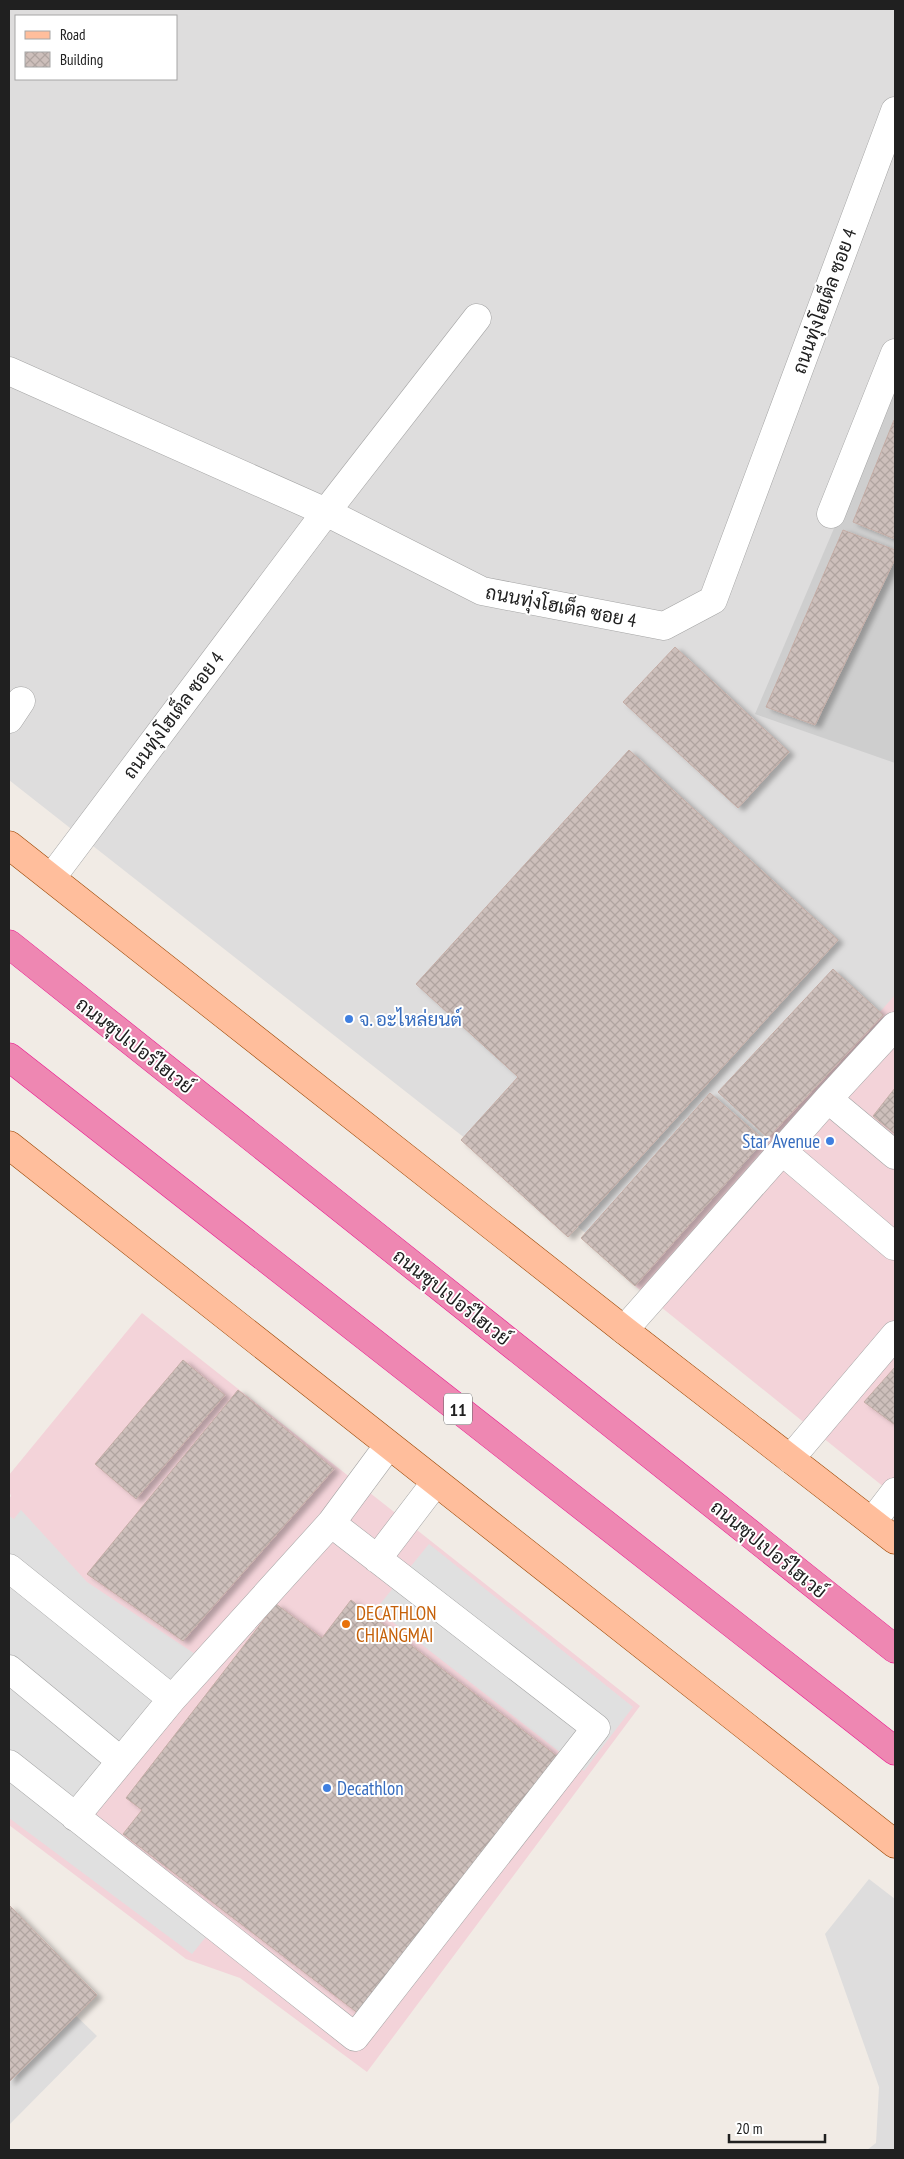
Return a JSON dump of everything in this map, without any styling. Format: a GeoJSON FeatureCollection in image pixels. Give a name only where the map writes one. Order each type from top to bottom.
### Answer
{"type":"FeatureCollection","features":[{"type":"Feature","properties":{"kind":"highway","name":"ถนนซุปเปอร์ไฮเวย์"},"geometry":{"type":"LineString","coordinates":[[9,944],[895,1649]]}},
{"type":"Feature","properties":{"kind":"highway","name":"11"},"geometry":{"type":"LineString","coordinates":[[13,1062],[895,1751]]}},
{"type":"Feature","properties":{"kind":"main road"},"geometry":{"type":"LineString","coordinates":[[9,845],[624,1330],[895,1540]]}},
{"type":"Feature","properties":{"kind":"main road"},"geometry":{"type":"LineString","coordinates":[[9,1145],[388,1446],[895,1844]]}},
{"type":"Feature","properties":{"kind":"street","name":"ถนนทุ่งโฮเต็ล ซอย 4"},"geometry":{"type":"LineString","coordinates":[[52,878],[326,512],[482,591],[664,626],[713,600],[895,111]]}},
{"type":"Feature","properties":{"kind":"street"},"geometry":{"type":"LineString","coordinates":[[9,371],[326,512],[477,318]]}},
{"type":"Feature","properties":{"kind":"street"},"geometry":{"type":"LineString","coordinates":[[831,514],[895,353]]}},
{"type":"Feature","properties":{"kind":"street"},"geometry":{"type":"LineString","coordinates":[[624,1330],[895,1026]]}},
{"type":"Feature","properties":{"kind":"street"},"geometry":{"type":"LineString","coordinates":[[828,1099],[895,1155]]}},
{"type":"Feature","properties":{"kind":"street"},"geometry":{"type":"LineString","coordinates":[[782,1151],[894,1246]]}},
{"type":"Feature","properties":{"kind":"street"},"geometry":{"type":"LineString","coordinates":[[790,1459],[895,1336]]}},
{"type":"Feature","properties":{"kind":"street"},"geometry":{"type":"LineString","coordinates":[[75,1817],[172,1699],[331,1523],[388,1446]]}},
{"type":"Feature","properties":{"kind":"street"},"geometry":{"type":"LineString","coordinates":[[377,1559],[435,1483]]}},
{"type":"Feature","properties":{"kind":"street"},"geometry":{"type":"LineString","coordinates":[[872,1522],[895,1492]]}},
{"type":"Feature","properties":{"kind":"street"},"geometry":{"type":"LineString","coordinates":[[9,1764],[355,2038],[596,1728],[331,1523]]}},
{"type":"Feature","properties":{"kind":"street"},"geometry":{"type":"LineString","coordinates":[[9,1568],[172,1699]]}},
{"type":"Feature","properties":{"kind":"street"},"geometry":{"type":"LineString","coordinates":[[9,1669],[121,1761]]}},
{"type":"Feature","properties":{"kind":"shaded area"},"geometry":{"type":"Polygon","coordinates":[[[9,9],[895,9],[895,1476],[9,780],[9,9]]]}},
{"type":"Feature","properties":{"kind":"shaded area"},"geometry":{"type":"Polygon","coordinates":[[[895,385],[895,763],[755,714],[895,385]]]}},
{"type":"Feature","properties":{"kind":"shaded area","name":"Star Avenue"},"geometry":{"type":"Polygon","coordinates":[[[895,995],[895,1496],[635,1286],[895,995]]]}},
{"type":"Feature","properties":{"kind":"shaded area"},"geometry":{"type":"Polygon","coordinates":[[[142,1313],[640,1706],[367,2072],[240,1978],[186,1959],[9,1825],[9,1499],[11,1496],[9,1491],[9,1475],[142,1313]]]}},
{"type":"Feature","properties":{"kind":"shaded area"},"geometry":{"type":"Polygon","coordinates":[[[21,1510],[87,1582],[198,1656],[64,1821],[209,1933],[192,1954],[9,1818],[9,1516],[14,1519],[21,1510]]]}},
{"type":"Feature","properties":{"kind":"shaded area"},"geometry":{"type":"Polygon","coordinates":[[[429,1544],[633,1707],[584,1771],[376,1609],[429,1544]]]}},
{"type":"Feature","properties":{"kind":"shaded area"},"geometry":{"type":"Polygon","coordinates":[[[869,1879],[895,1899],[895,2150],[867,2150],[876,2143],[879,2087],[825,1934],[869,1879]]]}},
{"type":"Feature","properties":{"kind":"shaded area"},"geometry":{"type":"Polygon","coordinates":[[[9,1951],[97,2036],[9,2125],[9,1951]]]}},
{"type":"Feature","properties":{"kind":"building"},"geometry":{"type":"Polygon","coordinates":[[[895,421],[895,539],[853,522],[895,421]]]}},
{"type":"Feature","properties":{"kind":"building"},"geometry":{"type":"Polygon","coordinates":[[[843,530],[895,550],[895,559],[815,725],[766,707],[843,530]]]}},
{"type":"Feature","properties":{"kind":"building"},"geometry":{"type":"Polygon","coordinates":[[[675,647],[789,752],[738,808],[623,702],[675,647]]]}},
{"type":"Feature","properties":{"kind":"building"},"geometry":{"type":"Polygon","coordinates":[[[629,750],[838,940],[568,1237],[461,1140],[518,1077],[416,984],[629,750]]]}},
{"type":"Feature","properties":{"kind":"building"},"geometry":{"type":"Polygon","coordinates":[[[833,969],[883,1015],[768,1138],[718,1092],[833,969]]]}},
{"type":"Feature","properties":{"kind":"building"},"geometry":{"type":"Polygon","coordinates":[[[895,1088],[895,1134],[873,1116],[895,1088]]]}},
{"type":"Feature","properties":{"kind":"building"},"geometry":{"type":"Polygon","coordinates":[[[710,1093],[764,1140],[635,1286],[581,1238],[710,1093]]]}},
{"type":"Feature","properties":{"kind":"building"},"geometry":{"type":"Polygon","coordinates":[[[183,1360],[225,1395],[136,1499],[95,1464],[183,1360]]]}},
{"type":"Feature","properties":{"kind":"building"},"geometry":{"type":"Polygon","coordinates":[[[895,1367],[895,1425],[864,1402],[895,1367]]]}},
{"type":"Feature","properties":{"kind":"building"},"geometry":{"type":"Polygon","coordinates":[[[238,1390],[334,1469],[183,1641],[87,1574],[238,1390]]]}},
{"type":"Feature","properties":{"kind":"building"},"geometry":{"type":"Polygon","coordinates":[[[351,1600],[557,1756],[359,2014],[123,1834],[142,1810],[126,1798],[276,1604],[322,1638],[351,1600]]]}},
{"type":"Feature","properties":{"kind":"building"},"geometry":{"type":"Polygon","coordinates":[[[9,1905],[97,1995],[9,2082],[9,1905]]]}},
{"type":"Feature","properties":{"kind":"place","name":"จ. อะไหล่ยนต์"},"geometry":{"type":"Point","coordinates":[349,1019]}},
{"type":"Feature","properties":{"kind":"place","name":"Star Avenue"},"geometry":{"type":"Point","coordinates":[830,1141]}},
{"type":"Feature","properties":{"kind":"place","name":"DECATHLON CHIANGMAI"},"geometry":{"type":"Point","coordinates":[346,1624]}},
{"type":"Feature","properties":{"kind":"place","name":"Decathlon"},"geometry":{"type":"Point","coordinates":[327,1788]}}]}
